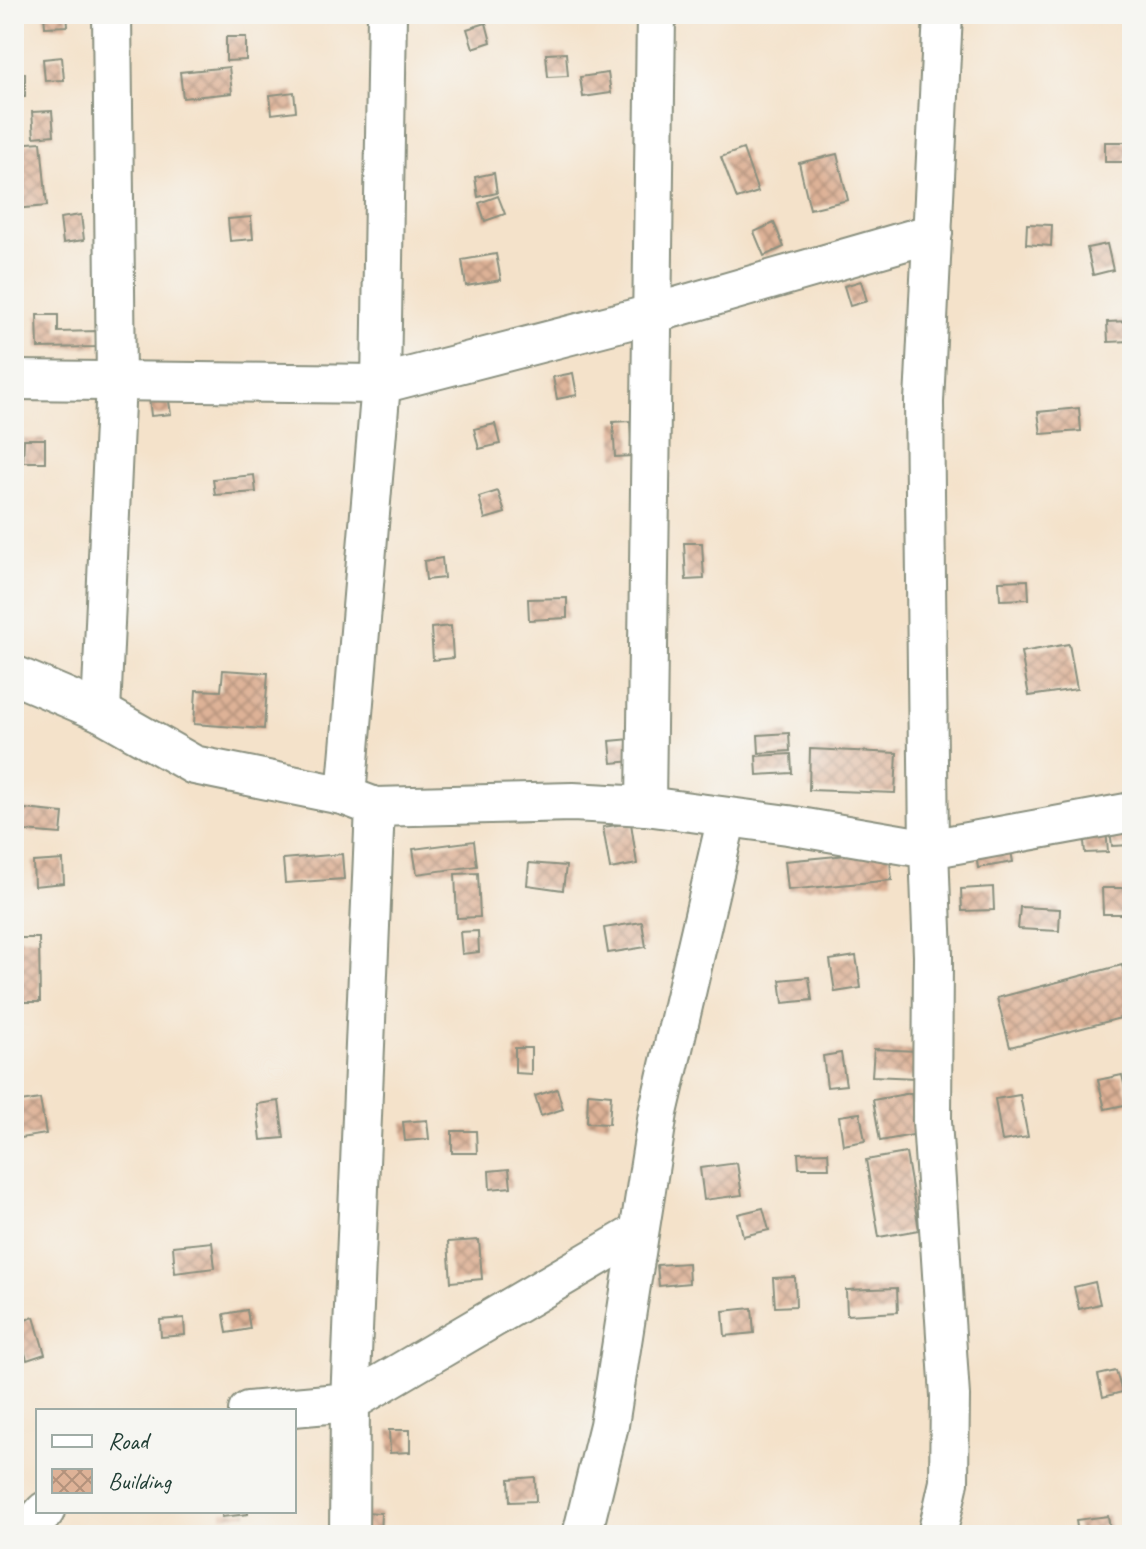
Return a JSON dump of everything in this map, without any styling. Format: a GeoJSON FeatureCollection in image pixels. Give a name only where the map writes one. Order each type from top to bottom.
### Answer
{"type":"FeatureCollection","features":[{"type":"Feature","properties":{"kind":"street"},"geometry":{"type":"LineString","coordinates":[[101,712],[116,381],[112,14]]}},
{"type":"Feature","properties":{"kind":"street"},"geometry":{"type":"LineString","coordinates":[[349,1535],[361,802],[381,384],[387,14]]}},
{"type":"Feature","properties":{"kind":"street"},"geometry":{"type":"LineString","coordinates":[[646,806],[656,14]]}},
{"type":"Feature","properties":{"kind":"street"},"geometry":{"type":"LineString","coordinates":[[937,1535],[949,1482],[950,1396],[932,1121],[933,956],[924,402],[943,14]]}},
{"type":"Feature","properties":{"kind":"street"},"geometry":{"type":"LineString","coordinates":[[14,380],[381,384],[652,314],[933,233]]}},
{"type":"Feature","properties":{"kind":"street"},"geometry":{"type":"LineString","coordinates":[[14,675],[101,712],[194,765],[361,802],[573,802],[646,806],[788,825],[929,849],[1132,812]]}},
{"type":"Feature","properties":{"kind":"street"},"geometry":{"type":"LineString","coordinates":[[582,1535],[609,1425],[658,1113],[727,817]]}},
{"type":"Feature","properties":{"kind":"street"},"geometry":{"type":"LineString","coordinates":[[271,1409],[350,1402],[639,1232]]}},
{"type":"Feature","properties":{"kind":"street"},"geometry":{"type":"LineString","coordinates":[[24,1535],[43,1513]]}},
{"type":"Feature","properties":{"kind":"building"},"geometry":{"type":"Polygon","coordinates":[[[44,14],[67,14],[68,26],[45,27],[44,14]]]}},
{"type":"Feature","properties":{"kind":"building"},"geometry":{"type":"Polygon","coordinates":[[[178,14],[197,14],[198,18],[179,21],[178,14]]]}},
{"type":"Feature","properties":{"kind":"building"},"geometry":{"type":"Polygon","coordinates":[[[486,23],[491,42],[473,48],[467,29],[486,23]]]}},
{"type":"Feature","properties":{"kind":"building"},"geometry":{"type":"Polygon","coordinates":[[[226,37],[246,37],[246,60],[226,61],[226,37]]]}},
{"type":"Feature","properties":{"kind":"building"},"geometry":{"type":"Polygon","coordinates":[[[14,40],[19,40],[19,62],[14,62],[14,40]]]}},
{"type":"Feature","properties":{"kind":"building"},"geometry":{"type":"Polygon","coordinates":[[[566,53],[568,76],[548,77],[546,54],[566,53]]]}},
{"type":"Feature","properties":{"kind":"building"},"geometry":{"type":"Polygon","coordinates":[[[62,57],[64,80],[45,81],[43,59],[62,57]]]}},
{"type":"Feature","properties":{"kind":"building"},"geometry":{"type":"Polygon","coordinates":[[[229,67],[232,93],[183,98],[180,72],[229,67]]]}},
{"type":"Feature","properties":{"kind":"building"},"geometry":{"type":"Polygon","coordinates":[[[14,73],[25,73],[25,97],[14,97],[14,73]]]}},
{"type":"Feature","properties":{"kind":"building"},"geometry":{"type":"Polygon","coordinates":[[[608,73],[611,93],[583,97],[580,77],[608,73]]]}},
{"type":"Feature","properties":{"kind":"building"},"geometry":{"type":"Polygon","coordinates":[[[294,92],[296,111],[272,114],[270,95],[294,92]]]}},
{"type":"Feature","properties":{"kind":"building"},"geometry":{"type":"Polygon","coordinates":[[[52,111],[54,135],[34,137],[32,112],[52,111]]]}},
{"type":"Feature","properties":{"kind":"building"},"geometry":{"type":"Polygon","coordinates":[[[41,142],[47,206],[14,209],[14,144],[41,142]]]}},
{"type":"Feature","properties":{"kind":"building"},"geometry":{"type":"Polygon","coordinates":[[[1105,142],[1127,142],[1126,162],[1105,162],[1105,142]]]}},
{"type":"Feature","properties":{"kind":"building"},"geometry":{"type":"Polygon","coordinates":[[[743,149],[758,192],[737,199],[721,157],[743,149]]]}},
{"type":"Feature","properties":{"kind":"building"},"geometry":{"type":"Polygon","coordinates":[[[837,154],[848,200],[810,209],[799,163],[837,154]]]}},
{"type":"Feature","properties":{"kind":"building"},"geometry":{"type":"Polygon","coordinates":[[[494,173],[497,193],[478,197],[475,177],[494,173]]]}},
{"type":"Feature","properties":{"kind":"building"},"geometry":{"type":"Polygon","coordinates":[[[498,196],[505,214],[485,221],[479,203],[498,196]]]}},
{"type":"Feature","properties":{"kind":"building"},"geometry":{"type":"Polygon","coordinates":[[[81,215],[84,240],[63,243],[60,218],[81,215]]]}},
{"type":"Feature","properties":{"kind":"building"},"geometry":{"type":"Polygon","coordinates":[[[251,217],[253,239],[230,241],[228,219],[251,217]]]}},
{"type":"Feature","properties":{"kind":"building"},"geometry":{"type":"Polygon","coordinates":[[[774,223],[784,247],[764,256],[754,232],[774,223]]]}},
{"type":"Feature","properties":{"kind":"building"},"geometry":{"type":"Polygon","coordinates":[[[1027,224],[1052,225],[1051,246],[1026,244],[1027,224]]]}},
{"type":"Feature","properties":{"kind":"building"},"geometry":{"type":"Polygon","coordinates":[[[1107,244],[1113,270],[1093,275],[1087,248],[1107,244]]]}},
{"type":"Feature","properties":{"kind":"building"},"geometry":{"type":"Polygon","coordinates":[[[496,254],[501,280],[466,286],[462,260],[496,254]]]}},
{"type":"Feature","properties":{"kind":"building"},"geometry":{"type":"Polygon","coordinates":[[[861,281],[867,301],[850,306],[844,286],[861,281]]]}},
{"type":"Feature","properties":{"kind":"building"},"geometry":{"type":"Polygon","coordinates":[[[37,315],[58,315],[58,332],[97,331],[98,347],[38,348],[37,315]]]}},
{"type":"Feature","properties":{"kind":"building"},"geometry":{"type":"Polygon","coordinates":[[[1129,321],[1131,341],[1108,342],[1107,322],[1129,321]]]}},
{"type":"Feature","properties":{"kind":"building"},"geometry":{"type":"Polygon","coordinates":[[[573,373],[577,395],[557,399],[553,377],[573,373]]]}},
{"type":"Feature","properties":{"kind":"building"},"geometry":{"type":"Polygon","coordinates":[[[168,395],[171,414],[151,416],[149,396],[168,395]]]}},
{"type":"Feature","properties":{"kind":"building"},"geometry":{"type":"Polygon","coordinates":[[[1079,408],[1081,431],[1041,434],[1038,412],[1079,408]]]}},
{"type":"Feature","properties":{"kind":"building"},"geometry":{"type":"Polygon","coordinates":[[[630,421],[632,456],[615,457],[613,422],[630,421]]]}},
{"type":"Feature","properties":{"kind":"building"},"geometry":{"type":"Polygon","coordinates":[[[495,424],[500,444],[479,449],[474,429],[495,424]]]}},
{"type":"Feature","properties":{"kind":"building"},"geometry":{"type":"Polygon","coordinates":[[[24,439],[45,439],[45,462],[23,462],[24,439]]]}},
{"type":"Feature","properties":{"kind":"building"},"geometry":{"type":"Polygon","coordinates":[[[14,468],[20,468],[22,489],[14,489],[14,468]]]}},
{"type":"Feature","properties":{"kind":"building"},"geometry":{"type":"Polygon","coordinates":[[[254,475],[256,492],[215,495],[213,479],[254,475]]]}},
{"type":"Feature","properties":{"kind":"building"},"geometry":{"type":"Polygon","coordinates":[[[498,491],[505,513],[485,519],[479,497],[498,491]]]}},
{"type":"Feature","properties":{"kind":"building"},"geometry":{"type":"Polygon","coordinates":[[[684,543],[702,543],[704,579],[686,580],[684,543]]]}},
{"type":"Feature","properties":{"kind":"building"},"geometry":{"type":"Polygon","coordinates":[[[442,558],[444,578],[426,580],[424,561],[442,558]]]}},
{"type":"Feature","properties":{"kind":"building"},"geometry":{"type":"Polygon","coordinates":[[[1028,580],[1029,599],[1000,600],[999,581],[1028,580]]]}},
{"type":"Feature","properties":{"kind":"building"},"geometry":{"type":"Polygon","coordinates":[[[567,598],[567,618],[529,620],[528,599],[567,598]]]}},
{"type":"Feature","properties":{"kind":"building"},"geometry":{"type":"Polygon","coordinates":[[[451,626],[453,658],[433,660],[431,628],[451,626]]]}},
{"type":"Feature","properties":{"kind":"building"},"geometry":{"type":"Polygon","coordinates":[[[1069,644],[1077,689],[1029,696],[1021,652],[1069,644]]]}},
{"type":"Feature","properties":{"kind":"building"},"geometry":{"type":"Polygon","coordinates":[[[223,670],[268,673],[264,729],[194,724],[196,690],[221,691],[223,670]]]}},
{"type":"Feature","properties":{"kind":"building"},"geometry":{"type":"Polygon","coordinates":[[[789,733],[790,751],[759,753],[758,735],[789,733]]]}},
{"type":"Feature","properties":{"kind":"building"},"geometry":{"type":"Polygon","coordinates":[[[631,739],[633,761],[612,763],[610,741],[631,739]]]}},
{"type":"Feature","properties":{"kind":"building"},"geometry":{"type":"Polygon","coordinates":[[[810,749],[897,753],[895,793],[809,790],[810,749]]]}},
{"type":"Feature","properties":{"kind":"building"},"geometry":{"type":"Polygon","coordinates":[[[791,754],[792,773],[757,775],[756,756],[791,754]]]}},
{"type":"Feature","properties":{"kind":"building"},"geometry":{"type":"Polygon","coordinates":[[[25,809],[63,813],[61,834],[24,831],[25,809]]]}},
{"type":"Feature","properties":{"kind":"building"},"geometry":{"type":"Polygon","coordinates":[[[631,823],[637,864],[610,869],[603,827],[631,823]]]}},
{"type":"Feature","properties":{"kind":"building"},"geometry":{"type":"Polygon","coordinates":[[[1132,828],[1132,845],[1112,846],[1110,830],[1132,828]]]}},
{"type":"Feature","properties":{"kind":"building"},"geometry":{"type":"Polygon","coordinates":[[[1106,829],[1108,852],[1085,853],[1083,830],[1106,829]]]}},
{"type":"Feature","properties":{"kind":"building"},"geometry":{"type":"Polygon","coordinates":[[[1008,835],[1013,862],[978,868],[974,842],[1008,835]]]}},
{"type":"Feature","properties":{"kind":"building"},"geometry":{"type":"Polygon","coordinates":[[[474,841],[477,866],[417,874],[413,849],[474,841]]]}},
{"type":"Feature","properties":{"kind":"building"},"geometry":{"type":"Polygon","coordinates":[[[889,851],[892,880],[788,890],[785,861],[889,851]]]}},
{"type":"Feature","properties":{"kind":"building"},"geometry":{"type":"Polygon","coordinates":[[[342,854],[344,879],[285,883],[283,859],[342,854]]]}},
{"type":"Feature","properties":{"kind":"building"},"geometry":{"type":"Polygon","coordinates":[[[63,860],[64,883],[34,886],[33,862],[63,860]]]}},
{"type":"Feature","properties":{"kind":"building"},"geometry":{"type":"Polygon","coordinates":[[[529,863],[566,866],[563,890],[527,885],[529,863]]]}},
{"type":"Feature","properties":{"kind":"building"},"geometry":{"type":"Polygon","coordinates":[[[478,873],[480,917],[457,918],[455,874],[478,873]]]}},
{"type":"Feature","properties":{"kind":"building"},"geometry":{"type":"Polygon","coordinates":[[[993,887],[994,910],[962,911],[961,889],[993,887]]]}},
{"type":"Feature","properties":{"kind":"building"},"geometry":{"type":"Polygon","coordinates":[[[1102,888],[1132,888],[1132,914],[1103,914],[1102,888]]]}},
{"type":"Feature","properties":{"kind":"building"},"geometry":{"type":"Polygon","coordinates":[[[1020,907],[1060,909],[1059,931],[1018,929],[1020,907]]]}},
{"type":"Feature","properties":{"kind":"building"},"geometry":{"type":"Polygon","coordinates":[[[642,922],[646,947],[608,953],[604,928],[642,922]]]}},
{"type":"Feature","properties":{"kind":"building"},"geometry":{"type":"Polygon","coordinates":[[[478,931],[479,952],[462,954],[460,932],[478,931]]]}},
{"type":"Feature","properties":{"kind":"building"},"geometry":{"type":"Polygon","coordinates":[[[14,938],[39,938],[40,1002],[14,1002],[14,938]]]}},
{"type":"Feature","properties":{"kind":"building"},"geometry":{"type":"Polygon","coordinates":[[[856,956],[861,988],[835,992],[830,960],[856,956]]]}},
{"type":"Feature","properties":{"kind":"building"},"geometry":{"type":"Polygon","coordinates":[[[1122,965],[1132,1015],[1010,1047],[997,998],[1122,965]]]}},
{"type":"Feature","properties":{"kind":"building"},"geometry":{"type":"Polygon","coordinates":[[[809,977],[812,1000],[783,1003],[780,980],[809,977]]]}},
{"type":"Feature","properties":{"kind":"building"},"geometry":{"type":"Polygon","coordinates":[[[515,1048],[531,1048],[531,1074],[515,1073],[515,1048]]]}},
{"type":"Feature","properties":{"kind":"building"},"geometry":{"type":"Polygon","coordinates":[[[874,1049],[917,1051],[916,1078],[872,1076],[874,1049]]]}},
{"type":"Feature","properties":{"kind":"building"},"geometry":{"type":"Polygon","coordinates":[[[841,1053],[846,1085],[827,1087],[823,1056],[841,1053]]]}},
{"type":"Feature","properties":{"kind":"building"},"geometry":{"type":"Polygon","coordinates":[[[1122,1075],[1129,1104],[1105,1109],[1098,1080],[1122,1075]]]}},
{"type":"Feature","properties":{"kind":"building"},"geometry":{"type":"Polygon","coordinates":[[[557,1089],[563,1109],[541,1116],[535,1096],[557,1089]]]}},
{"type":"Feature","properties":{"kind":"building"},"geometry":{"type":"Polygon","coordinates":[[[588,1093],[611,1095],[609,1124],[587,1123],[588,1093]]]}},
{"type":"Feature","properties":{"kind":"building"},"geometry":{"type":"Polygon","coordinates":[[[911,1093],[918,1134],[880,1141],[873,1100],[911,1093]]]}},
{"type":"Feature","properties":{"kind":"building"},"geometry":{"type":"Polygon","coordinates":[[[1020,1095],[1028,1137],[1002,1141],[995,1099],[1020,1095]]]}},
{"type":"Feature","properties":{"kind":"building"},"geometry":{"type":"Polygon","coordinates":[[[40,1099],[46,1134],[14,1139],[14,1103],[40,1099]]]}},
{"type":"Feature","properties":{"kind":"building"},"geometry":{"type":"Polygon","coordinates":[[[279,1101],[284,1138],[261,1140],[257,1104],[279,1101]]]}},
{"type":"Feature","properties":{"kind":"building"},"geometry":{"type":"Polygon","coordinates":[[[860,1113],[865,1141],[843,1145],[839,1116],[860,1113]]]}},
{"type":"Feature","properties":{"kind":"building"},"geometry":{"type":"Polygon","coordinates":[[[427,1120],[429,1139],[405,1141],[403,1122],[427,1120]]]}},
{"type":"Feature","properties":{"kind":"building"},"geometry":{"type":"Polygon","coordinates":[[[452,1131],[476,1131],[477,1153],[452,1153],[452,1131]]]}},
{"type":"Feature","properties":{"kind":"building"},"geometry":{"type":"Polygon","coordinates":[[[828,1152],[829,1168],[799,1168],[798,1153],[828,1152]]]}},
{"type":"Feature","properties":{"kind":"building"},"geometry":{"type":"Polygon","coordinates":[[[906,1153],[919,1230],[879,1237],[866,1160],[906,1153]]]}},
{"type":"Feature","properties":{"kind":"building"},"geometry":{"type":"Polygon","coordinates":[[[737,1163],[742,1195],[704,1200],[700,1168],[737,1163]]]}},
{"type":"Feature","properties":{"kind":"building"},"geometry":{"type":"Polygon","coordinates":[[[509,1169],[511,1187],[490,1189],[489,1171],[509,1169]]]}},
{"type":"Feature","properties":{"kind":"building"},"geometry":{"type":"Polygon","coordinates":[[[763,1208],[769,1230],[743,1236],[738,1214],[763,1208]]]}},
{"type":"Feature","properties":{"kind":"building"},"geometry":{"type":"Polygon","coordinates":[[[479,1240],[482,1279],[451,1282],[448,1242],[479,1240]]]}},
{"type":"Feature","properties":{"kind":"building"},"geometry":{"type":"Polygon","coordinates":[[[212,1242],[215,1268],[175,1273],[173,1246],[212,1242]]]}},
{"type":"Feature","properties":{"kind":"building"},"geometry":{"type":"Polygon","coordinates":[[[688,1263],[689,1283],[659,1286],[657,1265],[688,1263]]]}},
{"type":"Feature","properties":{"kind":"building"},"geometry":{"type":"Polygon","coordinates":[[[795,1277],[796,1306],[775,1307],[773,1278],[795,1277]]]}},
{"type":"Feature","properties":{"kind":"building"},"geometry":{"type":"Polygon","coordinates":[[[1095,1282],[1100,1304],[1079,1309],[1074,1287],[1095,1282]]]}},
{"type":"Feature","properties":{"kind":"building"},"geometry":{"type":"Polygon","coordinates":[[[897,1288],[898,1312],[847,1315],[846,1290],[897,1288]]]}},
{"type":"Feature","properties":{"kind":"building"},"geometry":{"type":"Polygon","coordinates":[[[752,1308],[754,1333],[725,1336],[723,1311],[752,1308]]]}},
{"type":"Feature","properties":{"kind":"building"},"geometry":{"type":"Polygon","coordinates":[[[247,1310],[250,1329],[227,1333],[224,1314],[247,1310]]]}},
{"type":"Feature","properties":{"kind":"building"},"geometry":{"type":"Polygon","coordinates":[[[34,1317],[45,1354],[27,1360],[16,1323],[34,1317]]]}},
{"type":"Feature","properties":{"kind":"building"},"geometry":{"type":"Polygon","coordinates":[[[184,1318],[185,1335],[161,1337],[160,1320],[184,1318]]]}},
{"type":"Feature","properties":{"kind":"building"},"geometry":{"type":"Polygon","coordinates":[[[1116,1371],[1122,1392],[1103,1397],[1098,1375],[1116,1371]]]}},
{"type":"Feature","properties":{"kind":"building"},"geometry":{"type":"Polygon","coordinates":[[[389,1430],[410,1430],[410,1452],[390,1453],[389,1430]]]}},
{"type":"Feature","properties":{"kind":"building"},"geometry":{"type":"Polygon","coordinates":[[[535,1477],[536,1501],[510,1502],[509,1479],[535,1477]]]}},
{"type":"Feature","properties":{"kind":"building"},"geometry":{"type":"Polygon","coordinates":[[[362,1512],[381,1513],[380,1535],[361,1535],[362,1512]]]}},
{"type":"Feature","properties":{"kind":"building"},"geometry":{"type":"Polygon","coordinates":[[[222,1513],[248,1513],[248,1514],[222,1517],[222,1513]]]}},
{"type":"Feature","properties":{"kind":"building"},"geometry":{"type":"Polygon","coordinates":[[[1108,1516],[1111,1535],[1078,1535],[1076,1520],[1108,1516]]]}}]}
